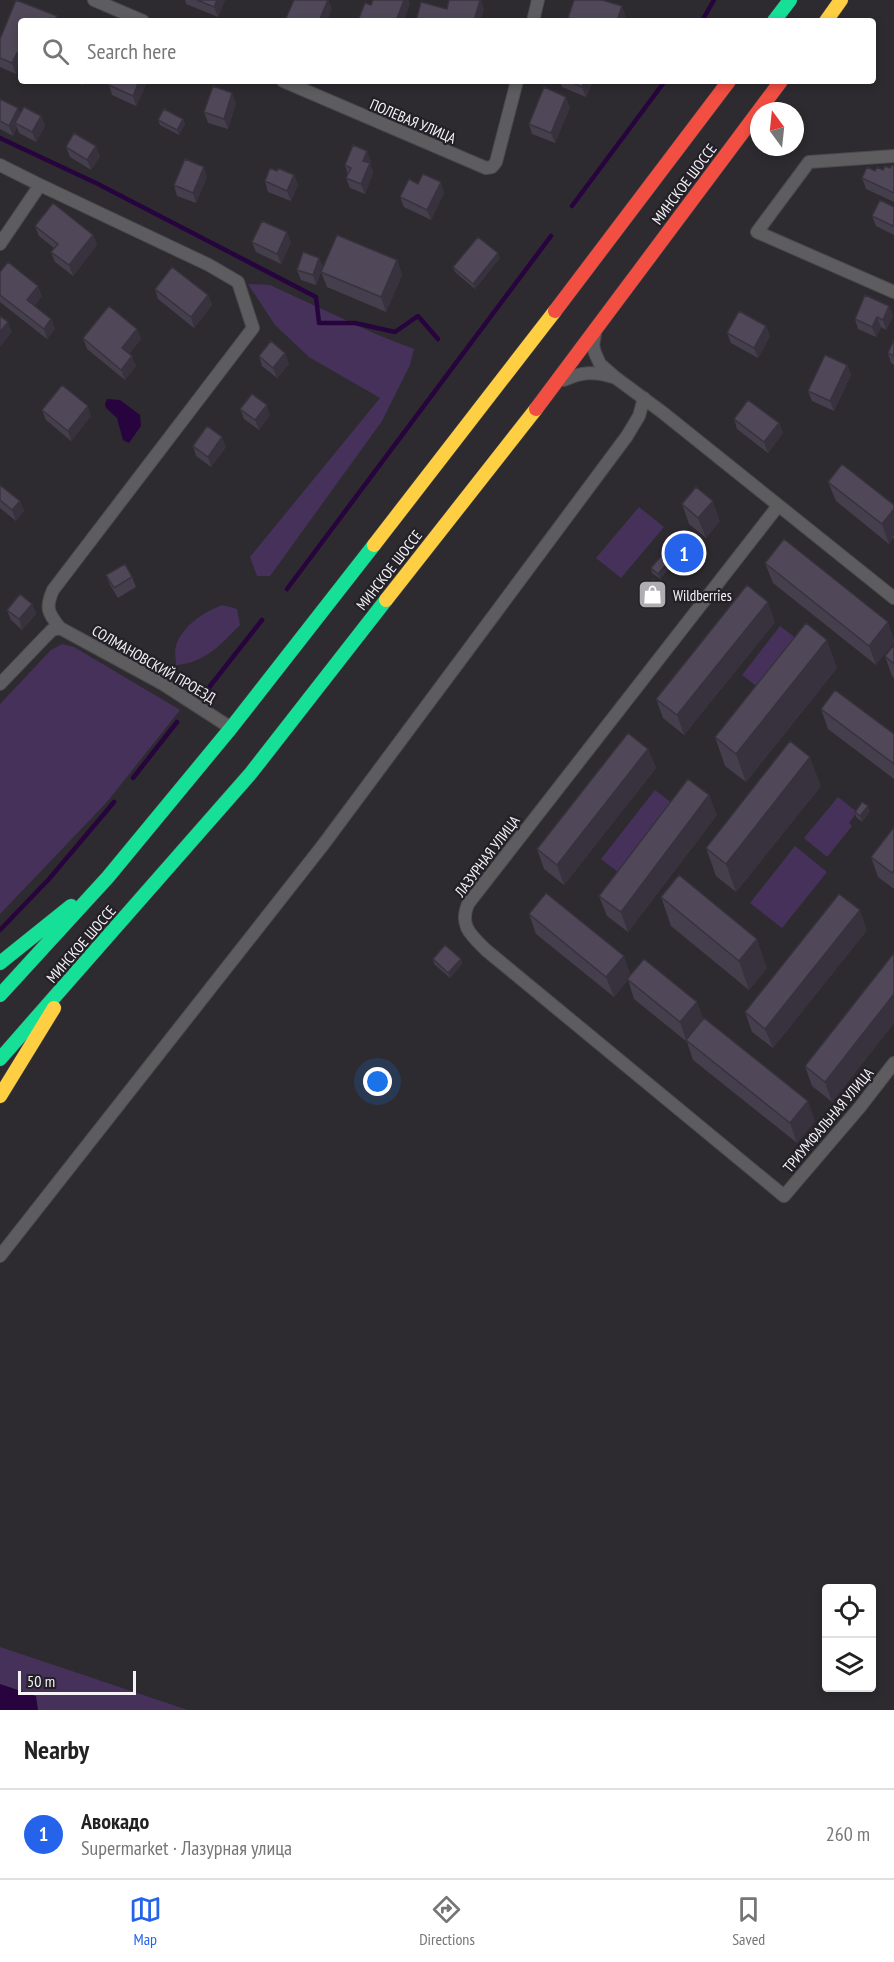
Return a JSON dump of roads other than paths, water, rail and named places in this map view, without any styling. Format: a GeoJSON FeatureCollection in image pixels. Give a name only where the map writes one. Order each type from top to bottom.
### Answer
{"type":"FeatureCollection","features":[{"type":"Feature","properties":{"kind":"main road"},"geometry":{"type":"LineString","coordinates":[[776,18],[790,0]]}},
{"type":"Feature","properties":{"kind":"main road"},"geometry":{"type":"LineString","coordinates":[[828,18],[841,0]]}},
{"type":"Feature","properties":{"kind":"main road","name":"МИНСКОЕ ШОССЕ"},"geometry":{"type":"LineString","coordinates":[[0,995],[108,877],[231,728],[600,254],[727,84]]}},
{"type":"Feature","properties":{"kind":"main road","name":"МИНСКОЕ ШОССЕ"},"geometry":{"type":"LineString","coordinates":[[0,1059],[252,773],[553,387],[779,84]]}},
{"type":"Feature","properties":{"kind":"main road"},"geometry":{"type":"LineString","coordinates":[[0,963],[108,877]]}},
{"type":"Feature","properties":{"kind":"main road"},"geometry":{"type":"LineString","coordinates":[[0,1096],[73,978]]}},
{"type":"Feature","properties":{"kind":"street"},"geometry":{"type":"LineString","coordinates":[[94,0],[136,18]]}},
{"type":"Feature","properties":{"kind":"street"},"geometry":{"type":"LineString","coordinates":[[534,18],[538,0]]}},
{"type":"Feature","properties":{"kind":"street","name":"ПОЛЕВАЯ УЛИЦА"},"geometry":{"type":"LineString","coordinates":[[290,84],[486,168],[492,167],[496,162],[516,84]]}},
{"type":"Feature","properties":{"kind":"street"},"geometry":{"type":"LineString","coordinates":[[894,156],[809,162],[757,232],[894,292]]}},
{"type":"Feature","properties":{"kind":"street"},"geometry":{"type":"LineString","coordinates":[[0,165],[209,265],[238,282],[253,328],[53,590],[47,603],[51,615],[60,628],[52,630],[0,684]]}},
{"type":"Feature","properties":{"kind":"street"},"geometry":{"type":"LineString","coordinates":[[0,244],[40,185]]}},
{"type":"Feature","properties":{"kind":"street"},"geometry":{"type":"LineString","coordinates":[[596,330],[593,345],[600,364],[894,598]]}},
{"type":"Feature","properties":{"kind":"street"},"geometry":{"type":"LineString","coordinates":[[553,387],[577,374],[590,372],[616,378]]}},
{"type":"Feature","properties":{"kind":"street"},"geometry":{"type":"LineString","coordinates":[[0,1256],[323,845],[627,436],[639,416],[644,398]]}},
{"type":"Feature","properties":{"kind":"street","name":"ЛАЗУРНАЯ УЛИЦА"},"geometry":{"type":"LineString","coordinates":[[777,506],[468,904],[464,919],[471,936],[486,950],[784,1196]]}},
{"type":"Feature","properties":{"kind":"street","name":"СОЛМАНОВСКИЙ ПРОЕЗД"},"geometry":{"type":"LineString","coordinates":[[60,628],[163,684],[231,728]]}},
{"type":"Feature","properties":{"kind":"street","name":"ТРИУМФАЛЬНАЯ УЛИЦА"},"geometry":{"type":"LineString","coordinates":[[784,1196],[861,1107],[894,1063]]}},
{"type":"Feature","properties":{"kind":"waterway"},"geometry":{"type":"LineString","coordinates":[[704,18],[714,0]]}},
{"type":"Feature","properties":{"kind":"waterway"},"geometry":{"type":"LineString","coordinates":[[572,206],[663,84]]}},
{"type":"Feature","properties":{"kind":"waterway"},"geometry":{"type":"LineString","coordinates":[[0,138],[98,184],[316,297],[319,323],[355,323],[395,332],[418,316],[438,339]]}},
{"type":"Feature","properties":{"kind":"waterway"},"geometry":{"type":"LineString","coordinates":[[287,589],[551,236]]}},
{"type":"Feature","properties":{"kind":"waterway"},"geometry":{"type":"LineString","coordinates":[[207,690],[262,620]]}},
{"type":"Feature","properties":{"kind":"waterway"},"geometry":{"type":"LineString","coordinates":[[133,778],[177,722]]}},
{"type":"Feature","properties":{"kind":"waterway"},"geometry":{"type":"LineString","coordinates":[[0,930],[49,879],[114,802]]}},
{"type":"Feature","properties":{"kind":"place","name":"Авокадо"},"geometry":{"type":"Point","coordinates":[684,553]}},
{"type":"Feature","properties":{"kind":"place","name":"Wildberries"},"geometry":{"type":"Point","coordinates":[652,595]}}]}
